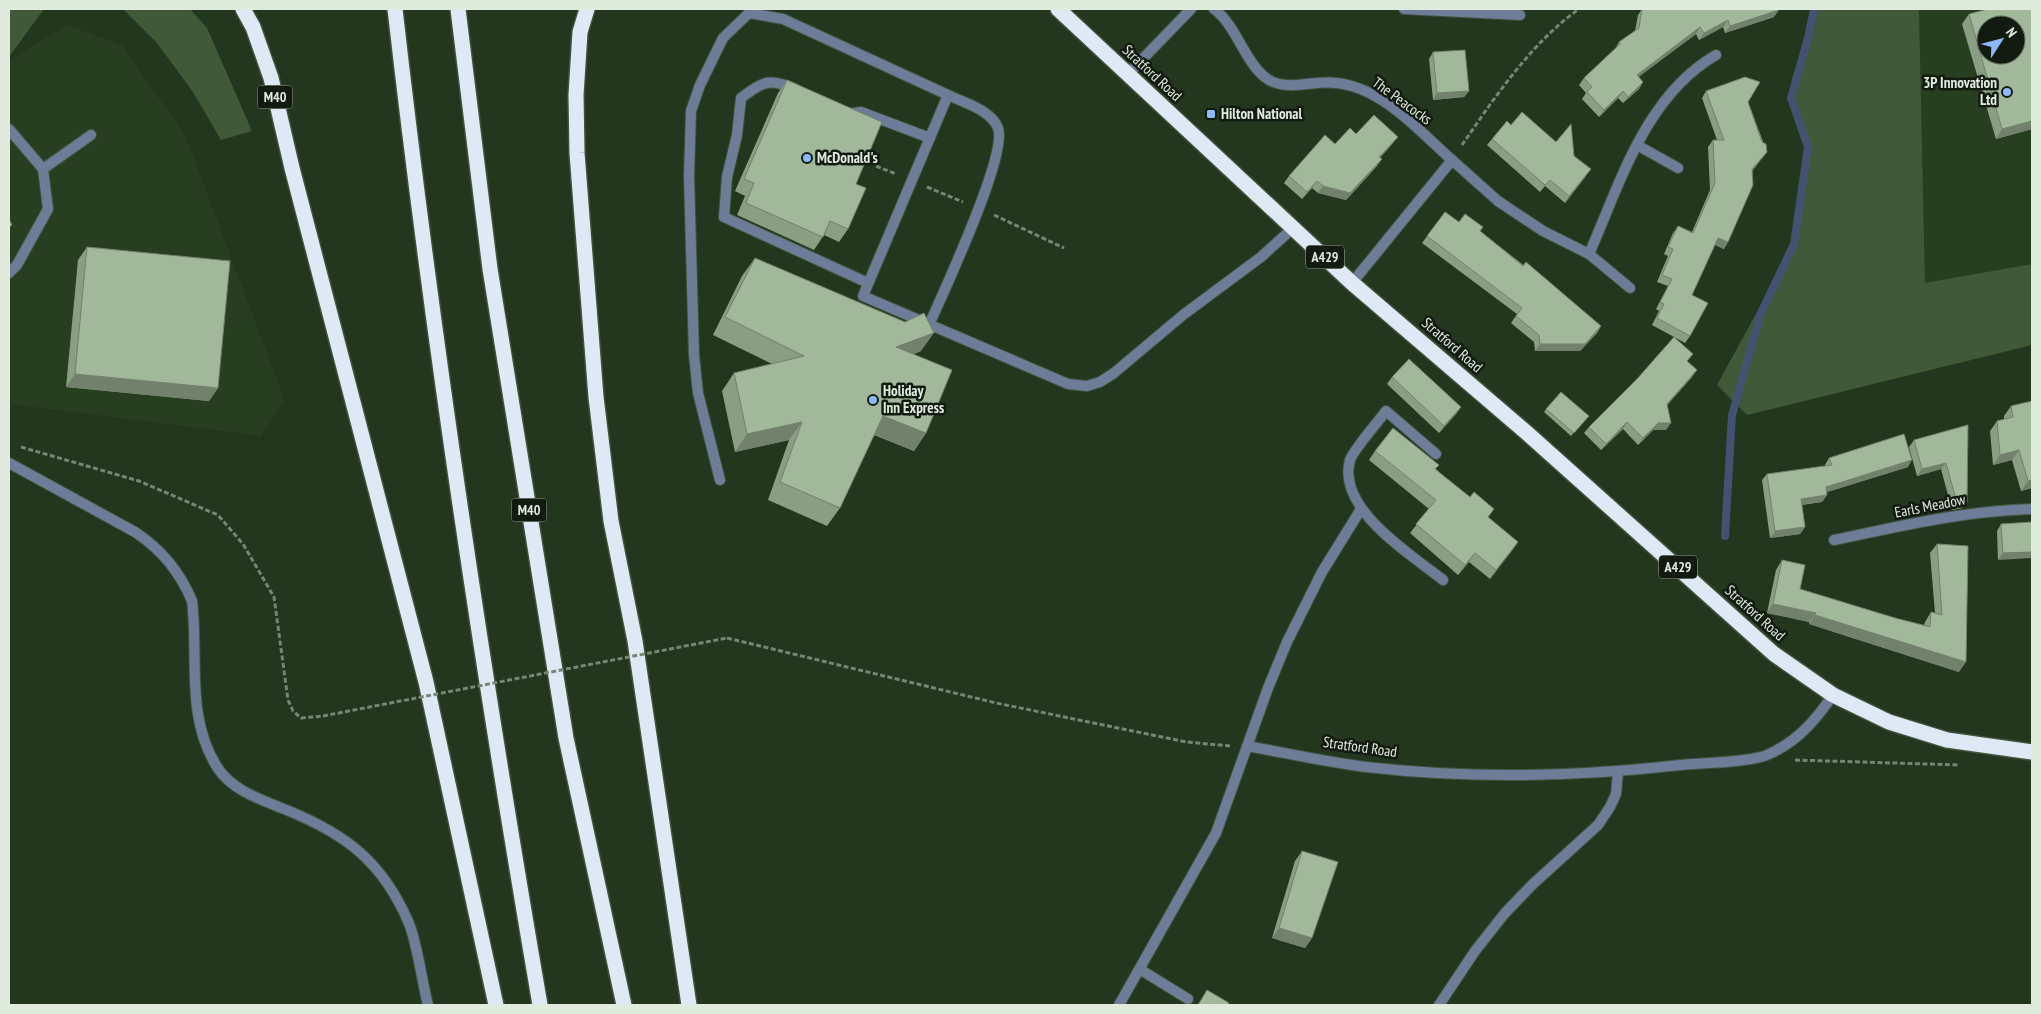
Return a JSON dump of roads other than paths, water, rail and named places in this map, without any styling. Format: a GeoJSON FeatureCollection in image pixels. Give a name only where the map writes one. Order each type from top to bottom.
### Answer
{"type":"FeatureCollection","features":[{"type":"Feature","properties":{"kind":"highway","name":"M40"},"geometry":{"type":"LineString","coordinates":[[243,9],[253,28],[271,78],[292,168],[426,682],[496,1005]]}},
{"type":"Feature","properties":{"kind":"highway"},"geometry":{"type":"LineString","coordinates":[[396,9],[424,254],[498,764],[540,1005]]}},
{"type":"Feature","properties":{"kind":"highway","name":"M40"},"geometry":{"type":"LineString","coordinates":[[458,9],[490,269],[566,738],[624,1005]]}},
{"type":"Feature","properties":{"kind":"highway"},"geometry":{"type":"LineString","coordinates":[[587,9],[580,32],[576,95],[577,153],[596,397],[610,521],[635,641],[689,1005]]}},
{"type":"Feature","properties":{"kind":"highway","name":"Stratford Road"},"geometry":{"type":"LineString","coordinates":[[1058,9],[1352,283],[1527,433],[1774,654],[1833,695],[1889,722],[1947,740],[2032,752]]}},
{"type":"Feature","properties":{"kind":"street"},"geometry":{"type":"LineString","coordinates":[[1128,74],[1191,9]]}},
{"type":"Feature","properties":{"kind":"street","name":"The Peacocks"},"geometry":{"type":"LineString","coordinates":[[1214,9],[1232,29],[1261,75],[1273,82],[1290,86],[1336,82],[1366,90],[1397,112],[1498,201],[1544,231],[1590,254],[1630,288]]}},
{"type":"Feature","properties":{"kind":"street"},"geometry":{"type":"LineString","coordinates":[[1404,9],[1520,15]]}},
{"type":"Feature","properties":{"kind":"street"},"geometry":{"type":"LineString","coordinates":[[720,480],[698,393],[694,355],[689,176],[691,111],[723,38],[749,13],[783,19],[991,116],[998,129],[999,143],[980,209],[929,325]]}},
{"type":"Feature","properties":{"kind":"street"},"geometry":{"type":"LineString","coordinates":[[1590,254],[1637,145],[1671,91],[1696,66],[1716,55]]}},
{"type":"Feature","properties":{"kind":"street"},"geometry":{"type":"LineString","coordinates":[[804,94],[780,82],[761,83],[741,98],[737,135],[727,177],[724,217],[868,283]]}},
{"type":"Feature","properties":{"kind":"street"},"geometry":{"type":"LineString","coordinates":[[948,95],[863,296],[1068,384],[1087,386],[1100,382],[1114,373],[1183,315],[1261,257],[1293,228]]}},
{"type":"Feature","properties":{"kind":"street"},"geometry":{"type":"LineString","coordinates":[[836,110],[845,114],[861,112],[930,138]]}},
{"type":"Feature","properties":{"kind":"street"},"geometry":{"type":"LineString","coordinates":[[9,129],[43,169],[48,209],[17,265],[9,273]]}},
{"type":"Feature","properties":{"kind":"street"},"geometry":{"type":"LineString","coordinates":[[43,169],[91,135]]}},
{"type":"Feature","properties":{"kind":"street"},"geometry":{"type":"LineString","coordinates":[[1637,145],[1678,168]]}},
{"type":"Feature","properties":{"kind":"street"},"geometry":{"type":"LineString","coordinates":[[1352,283],[1452,160]]}},
{"type":"Feature","properties":{"kind":"street"},"geometry":{"type":"LineString","coordinates":[[1436,454],[1386,411],[1351,459],[1350,480],[1355,500],[1361,509],[1391,539],[1443,580]]}},
{"type":"Feature","properties":{"kind":"street"},"geometry":{"type":"LineString","coordinates":[[9,463],[135,532],[151,543],[166,558],[184,581],[192,600],[199,729],[216,766],[225,779],[245,793],[330,829],[358,849],[375,866],[408,922],[428,1005]]}},
{"type":"Feature","properties":{"kind":"street"},"geometry":{"type":"LineString","coordinates":[[1119,1005],[1141,970],[1216,833],[1268,688],[1304,605],[1361,509]]}},
{"type":"Feature","properties":{"kind":"street","name":"Earls Meadow"},"geometry":{"type":"LineString","coordinates":[[1834,540],[1941,517],[1987,510],[2032,509]]}},
{"type":"Feature","properties":{"kind":"street","name":"Stratford Road"},"geometry":{"type":"LineString","coordinates":[[1247,746],[1365,767],[1453,774],[1527,776],[1618,772],[1765,756],[1788,744],[1803,733],[1817,718],[1833,695]]}},
{"type":"Feature","properties":{"kind":"street"},"geometry":{"type":"LineString","coordinates":[[1439,1005],[1475,951],[1505,914],[1533,884],[1598,825],[1616,794],[1618,772]]}},
{"type":"Feature","properties":{"kind":"street"},"geometry":{"type":"LineString","coordinates":[[1141,970],[1188,999]]}},
{"type":"Feature","properties":{"kind":"waterway"},"geometry":{"type":"LineString","coordinates":[[1725,536],[1732,415],[1760,315],[1794,244],[1808,147],[1791,98],[1814,9]]}},
{"type":"Feature","properties":{"kind":"place","name":"3P Innovation Ltd"},"geometry":{"type":"Point","coordinates":[2007,92]}},
{"type":"Feature","properties":{"kind":"place","name":"Hilton National"},"geometry":{"type":"Point","coordinates":[1211,114]}},
{"type":"Feature","properties":{"kind":"place","name":"McDonald's"},"geometry":{"type":"Point","coordinates":[807,158]}},
{"type":"Feature","properties":{"kind":"place","name":"Holiday Inn Express"},"geometry":{"type":"Point","coordinates":[873,400]}}]}
